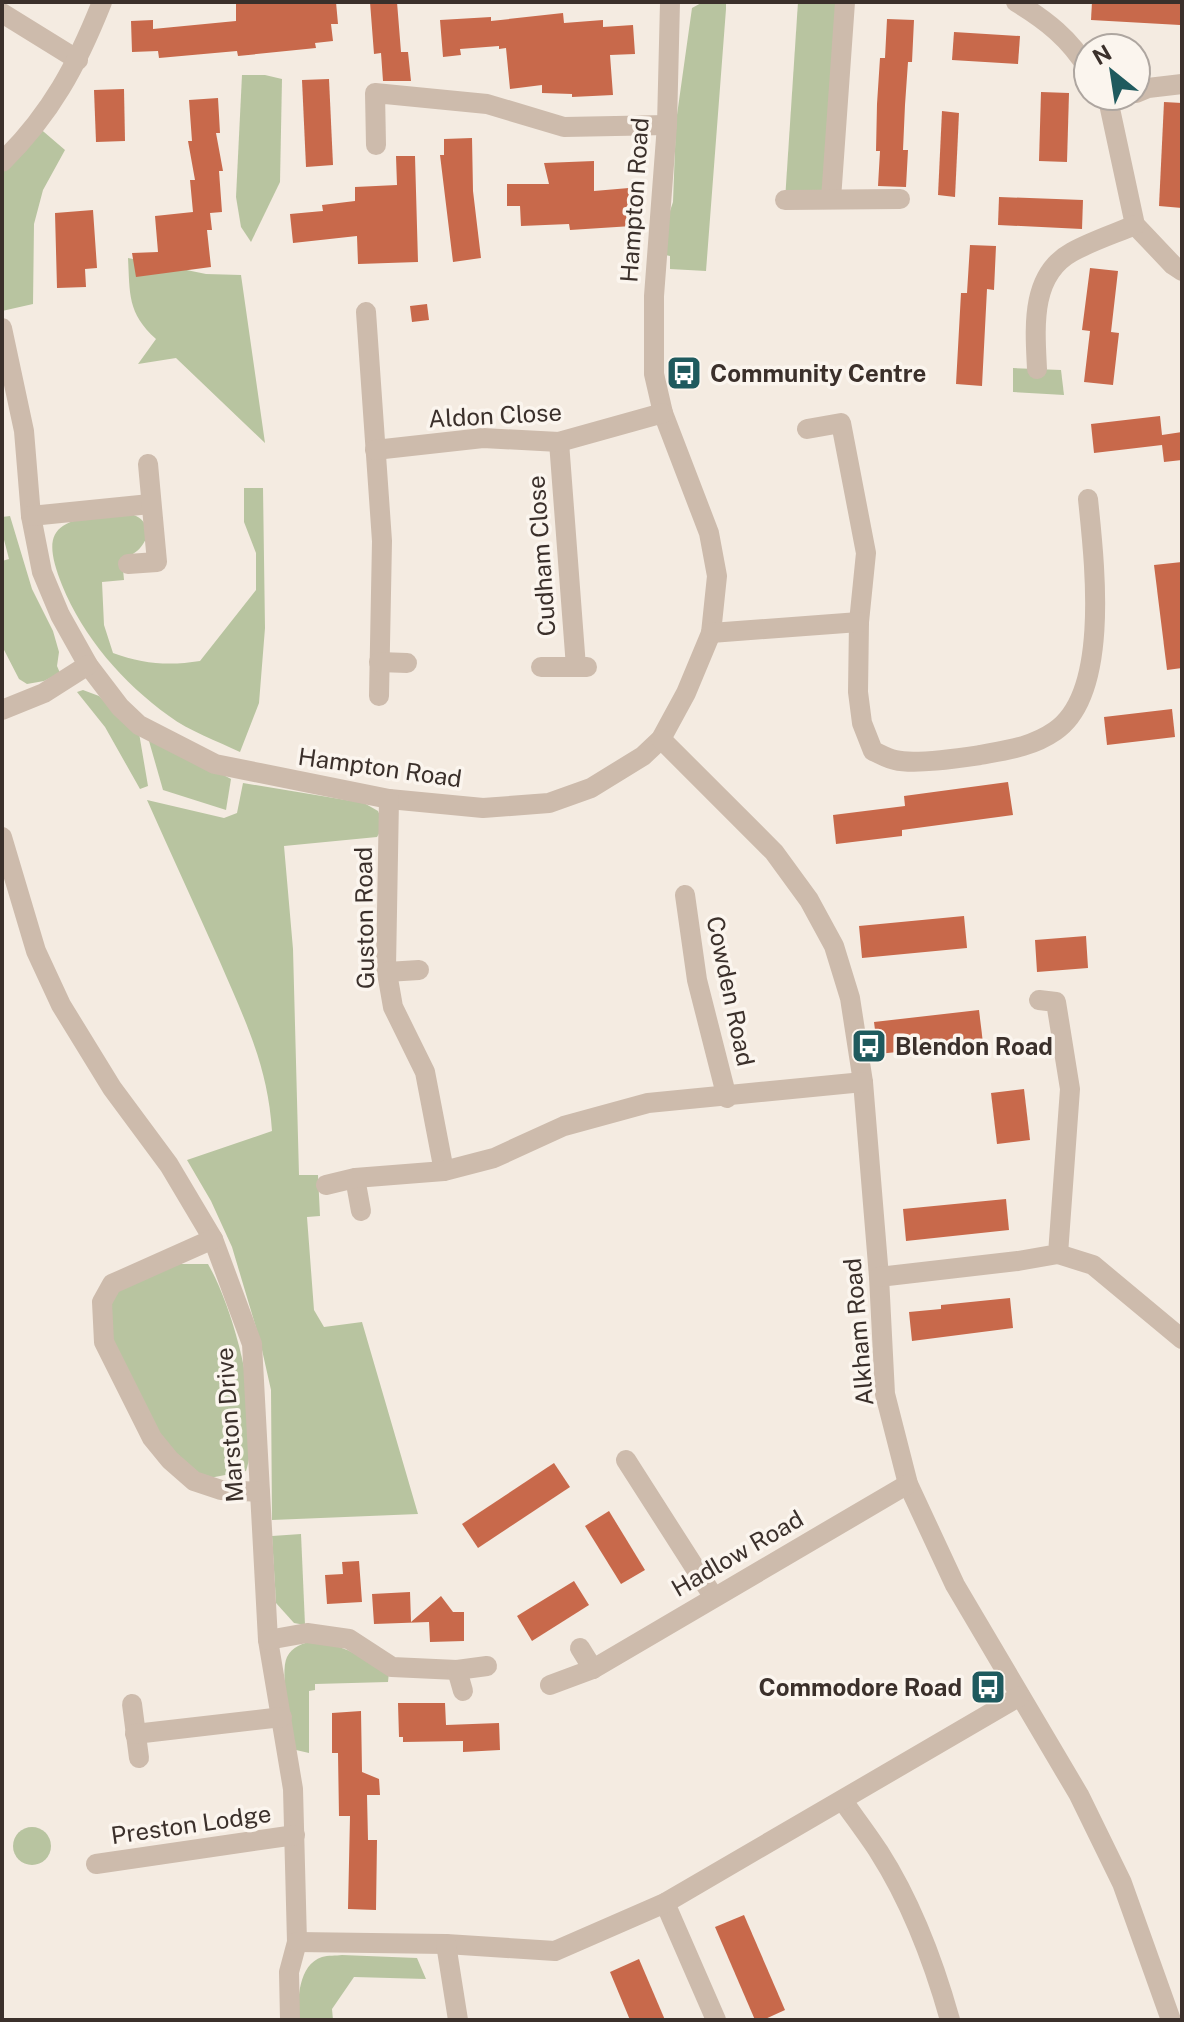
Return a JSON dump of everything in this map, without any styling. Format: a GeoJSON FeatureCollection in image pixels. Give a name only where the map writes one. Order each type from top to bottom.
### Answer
{"type":"FeatureCollection","features":[{"type":"Feature","properties":{"kind":"street"},"geometry":{"type":"LineString","coordinates":[[2,162],[37,126],[78,60],[102,2]]}},
{"type":"Feature","properties":{"kind":"street","name":"Hampton Road"},"geometry":{"type":"LineString","coordinates":[[2,328],[24,431],[31,516],[42,572],[60,615],[88,665],[120,707],[139,725],[215,764],[389,799],[483,808],[549,803],[591,788],[643,756],[661,739],[686,693],[711,633],[717,576],[709,533],[663,413],[654,374],[654,296],[667,125],[670,2]]}},
{"type":"Feature","properties":{"kind":"street"},"geometry":{"type":"LineString","coordinates":[[831,199],[845,2]]}},
{"type":"Feature","properties":{"kind":"street"},"geometry":{"type":"LineString","coordinates":[[1016,2],[1049,22],[1072,46]]}},
{"type":"Feature","properties":{"kind":"street"},"geometry":{"type":"LineString","coordinates":[[2,13],[78,60]]}},
{"type":"Feature","properties":{"kind":"street"},"geometry":{"type":"LineString","coordinates":[[1152,88],[1182,84]]}},
{"type":"Feature","properties":{"kind":"street"},"geometry":{"type":"LineString","coordinates":[[376,145],[375,93],[487,104],[564,127],[667,125]]}},
{"type":"Feature","properties":{"kind":"street"},"geometry":{"type":"LineString","coordinates":[[1109,112],[1135,225],[1182,271]]}},
{"type":"Feature","properties":{"kind":"street"},"geometry":{"type":"LineString","coordinates":[[785,200],[900,199]]}},
{"type":"Feature","properties":{"kind":"street"},"geometry":{"type":"LineString","coordinates":[[1037,369],[1035,318],[1044,279],[1069,253],[1135,225]]}},
{"type":"Feature","properties":{"kind":"street"},"geometry":{"type":"LineString","coordinates":[[366,312],[382,541],[379,696]]}},
{"type":"Feature","properties":{"kind":"street","name":"Aldon Close"},"geometry":{"type":"LineString","coordinates":[[375,450],[483,438],[559,442],[663,413]]}},
{"type":"Feature","properties":{"kind":"street"},"geometry":{"type":"LineString","coordinates":[[807,429],[841,423],[866,553],[859,622],[858,692],[862,723],[873,751],[897,761],[957,759],[1024,747],[1056,730],[1077,708],[1087,681],[1095,623],[1088,499]]}},
{"type":"Feature","properties":{"kind":"street","name":"Cudham Close"},"geometry":{"type":"LineString","coordinates":[[541,667],[581,667],[559,442]]}},
{"type":"Feature","properties":{"kind":"street"},"geometry":{"type":"LineString","coordinates":[[128,564],[157,562],[148,464]]}},
{"type":"Feature","properties":{"kind":"street"},"geometry":{"type":"LineString","coordinates":[[31,516],[150,504]]}},
{"type":"Feature","properties":{"kind":"street"},"geometry":{"type":"LineString","coordinates":[[711,633],[859,622]]}},
{"type":"Feature","properties":{"kind":"street"},"geometry":{"type":"LineString","coordinates":[[379,662],[407,663]]}},
{"type":"Feature","properties":{"kind":"street"},"geometry":{"type":"LineString","coordinates":[[2,710],[44,693],[88,665]]}},
{"type":"Feature","properties":{"kind":"street","name":"Alkham Road"},"geometry":{"type":"LineString","coordinates":[[661,739],[774,852],[809,900],[834,946],[847,983],[863,1082],[885,1394],[908,1484],[955,1585],[1079,1795],[1122,1883],[1171,2020]]}},
{"type":"Feature","properties":{"kind":"street","name":"Guston Road"},"geometry":{"type":"LineString","coordinates":[[389,799],[387,972],[393,1007],[425,1072],[444,1171]]}},
{"type":"Feature","properties":{"kind":"street","name":"Marston Drive"},"geometry":{"type":"LineString","coordinates":[[2,837],[8,884],[61,1005],[112,1088],[169,1165],[213,1239],[252,1344],[268,1640],[293,1789],[297,1942],[289,1972],[290,2020]]}},
{"type":"Feature","properties":{"kind":"street","name":"Cowden Road"},"geometry":{"type":"LineString","coordinates":[[685,895],[697,980],[727,1098]]}},
{"type":"Feature","properties":{"kind":"street"},"geometry":{"type":"LineString","coordinates":[[387,972],[419,970]]}},
{"type":"Feature","properties":{"kind":"street"},"geometry":{"type":"LineString","coordinates":[[1039,1000],[1056,1002],[1070,1089],[1058,1254]]}},
{"type":"Feature","properties":{"kind":"street"},"geometry":{"type":"LineString","coordinates":[[326,1185],[355,1178],[444,1171],[494,1158],[564,1126],[648,1103],[727,1098],[863,1082]]}},
{"type":"Feature","properties":{"kind":"street"},"geometry":{"type":"LineString","coordinates":[[355,1178],[361,1211]]}},
{"type":"Feature","properties":{"kind":"street"},"geometry":{"type":"LineString","coordinates":[[213,1239],[112,1284],[102,1302],[104,1342],[152,1438],[170,1460],[194,1481],[221,1490],[260,1492]]}},
{"type":"Feature","properties":{"kind":"street"},"geometry":{"type":"LineString","coordinates":[[879,1277],[1058,1254],[1093,1265],[1182,1339]]}},
{"type":"Feature","properties":{"kind":"street"},"geometry":{"type":"LineString","coordinates":[[626,1460],[713,1596]]}},
{"type":"Feature","properties":{"kind":"street","name":"Hadlow Road"},"geometry":{"type":"LineString","coordinates":[[550,1685],[593,1669],[908,1484]]}},
{"type":"Feature","properties":{"kind":"street"},"geometry":{"type":"LineString","coordinates":[[268,1640],[307,1633],[349,1639],[392,1667],[457,1670],[487,1666]]}},
{"type":"Feature","properties":{"kind":"street"},"geometry":{"type":"LineString","coordinates":[[580,1648],[593,1669]]}},
{"type":"Feature","properties":{"kind":"street"},"geometry":{"type":"LineString","coordinates":[[457,1670],[463,1691]]}},
{"type":"Feature","properties":{"kind":"street"},"geometry":{"type":"LineString","coordinates":[[297,1942],[446,1944],[555,1951],[665,1903],[1020,1696]]}},
{"type":"Feature","properties":{"kind":"street"},"geometry":{"type":"LineString","coordinates":[[132,1704],[139,1758]]}},
{"type":"Feature","properties":{"kind":"street"},"geometry":{"type":"LineString","coordinates":[[135,1734],[282,1717]]}},
{"type":"Feature","properties":{"kind":"street"},"geometry":{"type":"LineString","coordinates":[[843,1801],[880,1854],[903,1897],[950,2020]]}},
{"type":"Feature","properties":{"kind":"street","name":"Preston Lodge"},"geometry":{"type":"LineString","coordinates":[[96,1864],[295,1835]]}},
{"type":"Feature","properties":{"kind":"street"},"geometry":{"type":"LineString","coordinates":[[665,1903],[716,2020]]}},
{"type":"Feature","properties":{"kind":"street"},"geometry":{"type":"LineString","coordinates":[[446,1944],[458,2020]]}},
{"type":"Feature","properties":{"kind":"green space"},"geometry":{"type":"Polygon","coordinates":[[[703,2],[726,2],[706,271],[670,269],[670,256],[656,253],[673,202],[676,122],[692,8],[703,2]]]}},
{"type":"Feature","properties":{"kind":"green space"},"geometry":{"type":"Polygon","coordinates":[[[798,2],[845,2],[831,199],[785,200],[798,2]]]}},
{"type":"Feature","properties":{"kind":"green space"},"geometry":{"type":"Polygon","coordinates":[[[242,75],[282,79],[280,182],[251,242],[241,227],[236,197],[242,75]]]}},
{"type":"Feature","properties":{"kind":"green space"},"geometry":{"type":"Polygon","coordinates":[[[37,126],[65,150],[43,190],[34,224],[33,304],[2,311],[2,162],[37,126]]]}},
{"type":"Feature","properties":{"kind":"green space"},"geometry":{"type":"Polygon","coordinates":[[[128,258],[206,274],[241,275],[265,443],[176,358],[138,364],[156,339],[135,311],[130,292],[128,258]]]}},
{"type":"Feature","properties":{"kind":"green space"},"geometry":{"type":"Polygon","coordinates":[[[1013,368],[1061,370],[1064,395],[1013,392],[1013,368]]]}},
{"type":"Feature","properties":{"kind":"green space"},"geometry":{"type":"Polygon","coordinates":[[[244,488],[263,488],[265,628],[259,703],[240,752],[177,721],[120,674],[93,641],[71,604],[56,569],[52,544],[60,528],[70,522],[123,514],[136,516],[143,521],[147,534],[145,540],[136,552],[122,558],[124,580],[102,582],[104,625],[113,653],[156,663],[200,661],[256,590],[256,553],[244,522],[244,488]]]}},
{"type":"Feature","properties":{"kind":"green space"},"geometry":{"type":"Polygon","coordinates":[[[10,516],[32,589],[53,631],[59,652],[57,666],[60,673],[44,681],[27,684],[19,679],[2,646],[2,561],[9,559],[2,532],[2,517],[10,516]]]}},
{"type":"Feature","properties":{"kind":"green space"},"geometry":{"type":"Polygon","coordinates":[[[83,690],[99,696],[139,733],[148,786],[140,789],[105,727],[77,692],[83,690]]]}},
{"type":"Feature","properties":{"kind":"green space"},"geometry":{"type":"Polygon","coordinates":[[[147,734],[231,779],[226,810],[163,790],[147,734]]]}},
{"type":"Feature","properties":{"kind":"green space"},"geometry":{"type":"Polygon","coordinates":[[[243,783],[364,803],[378,811],[384,825],[377,837],[284,846],[293,949],[299,1175],[318,1175],[320,1216],[307,1217],[314,1310],[324,1327],[362,1322],[418,1514],[272,1520],[271,1390],[260,1341],[232,1247],[211,1201],[187,1160],[272,1131],[270,1108],[246,1024],[147,800],[224,818],[237,813],[243,783]]]}},
{"type":"Feature","properties":{"kind":"green space"},"geometry":{"type":"Polygon","coordinates":[[[179,1264],[208,1264],[228,1309],[249,1395],[250,1449],[246,1471],[194,1481],[170,1460],[104,1342],[112,1284],[179,1264]]]}},
{"type":"Feature","properties":{"kind":"green space"},"geometry":{"type":"Polygon","coordinates":[[[301,1534],[305,1625],[294,1623],[276,1603],[272,1536],[301,1534]]]}},
{"type":"Feature","properties":{"kind":"green space"},"geometry":{"type":"Polygon","coordinates":[[[313,1641],[343,1648],[389,1672],[388,1682],[315,1684],[315,1690],[309,1691],[309,1753],[296,1750],[284,1676],[289,1654],[298,1646],[313,1641]]]}},
{"type":"Feature","properties":{"kind":"green space"},"geometry":{"type":"Polygon","coordinates":[[[32,1827],[45,1833],[51,1846],[45,1859],[32,1865],[19,1859],[13,1846],[19,1833],[32,1827]]]}},
{"type":"Feature","properties":{"kind":"green space"},"geometry":{"type":"Polygon","coordinates":[[[322,1957],[417,1958],[426,1979],[354,1977],[332,2009],[333,2020],[298,2020],[301,1984],[308,1967],[322,1957]]]}},
{"type":"Feature","properties":{"kind":"building"},"geometry":{"type":"Polygon","coordinates":[[[236,2],[336,2],[338,24],[331,24],[333,41],[315,43],[316,48],[238,56],[237,51],[159,58],[158,51],[132,52],[131,21],[153,20],[153,29],[236,21],[236,2]]]}},
{"type":"Feature","properties":{"kind":"building"},"geometry":{"type":"Polygon","coordinates":[[[370,2],[397,2],[401,52],[408,52],[411,81],[383,81],[381,53],[374,54],[370,2]]]}},
{"type":"Feature","properties":{"kind":"building"},"geometry":{"type":"Polygon","coordinates":[[[1092,2],[1182,2],[1180,25],[1091,20],[1092,2]]]}},
{"type":"Feature","properties":{"kind":"building"},"geometry":{"type":"Polygon","coordinates":[[[563,13],[564,23],[603,20],[603,27],[633,25],[635,54],[610,55],[613,95],[572,97],[572,94],[542,93],[542,85],[510,89],[506,48],[499,49],[499,46],[460,49],[461,55],[443,57],[440,20],[491,17],[491,21],[563,13]]]}},
{"type":"Feature","properties":{"kind":"building"},"geometry":{"type":"Polygon","coordinates":[[[887,19],[914,20],[912,62],[908,62],[905,105],[903,150],[908,150],[906,187],[878,186],[880,151],[876,151],[877,104],[880,58],[885,58],[887,19]]]}},
{"type":"Feature","properties":{"kind":"building"},"geometry":{"type":"Polygon","coordinates":[[[954,32],[1020,36],[1018,64],[952,60],[954,32]]]}},
{"type":"Feature","properties":{"kind":"building"},"geometry":{"type":"Polygon","coordinates":[[[329,79],[333,165],[306,167],[302,80],[329,79]]]}},
{"type":"Feature","properties":{"kind":"building"},"geometry":{"type":"Polygon","coordinates":[[[124,89],[125,141],[96,142],[94,90],[124,89]]]}},
{"type":"Feature","properties":{"kind":"building"},"geometry":{"type":"Polygon","coordinates":[[[1041,92],[1069,93],[1067,162],[1039,161],[1041,92]]]}},
{"type":"Feature","properties":{"kind":"building"},"geometry":{"type":"Polygon","coordinates":[[[218,98],[220,133],[216,133],[223,171],[219,171],[222,212],[210,213],[212,230],[207,230],[211,267],[136,277],[132,253],[158,252],[155,216],[193,212],[190,180],[195,180],[188,141],[192,141],[189,100],[218,98]]]}},
{"type":"Feature","properties":{"kind":"building"},"geometry":{"type":"Polygon","coordinates":[[[1164,102],[1182,103],[1182,208],[1159,206],[1164,102]]]}},
{"type":"Feature","properties":{"kind":"building"},"geometry":{"type":"Polygon","coordinates":[[[942,111],[959,113],[955,197],[938,195],[942,111]]]}},
{"type":"Feature","properties":{"kind":"building"},"geometry":{"type":"Polygon","coordinates":[[[472,138],[473,191],[481,258],[453,262],[440,155],[444,155],[444,139],[472,138]]]}},
{"type":"Feature","properties":{"kind":"building"},"geometry":{"type":"Polygon","coordinates":[[[396,156],[415,156],[418,262],[358,264],[357,236],[293,243],[290,214],[323,211],[322,205],[355,201],[355,187],[397,185],[396,156]]]}},
{"type":"Feature","properties":{"kind":"building"},"geometry":{"type":"Polygon","coordinates":[[[594,161],[594,191],[629,188],[632,226],[570,230],[569,224],[521,226],[520,206],[507,206],[507,184],[549,184],[544,163],[594,161]]]}},
{"type":"Feature","properties":{"kind":"building"},"geometry":{"type":"Polygon","coordinates":[[[999,197],[1083,200],[1082,229],[998,225],[999,197]]]}},
{"type":"Feature","properties":{"kind":"building"},"geometry":{"type":"Polygon","coordinates":[[[93,210],[97,268],[85,269],[86,287],[57,288],[55,213],[93,210]]]}},
{"type":"Feature","properties":{"kind":"building"},"geometry":{"type":"Polygon","coordinates":[[[970,245],[996,246],[994,290],[987,289],[982,386],[956,384],[961,293],[967,293],[970,245]]]}},
{"type":"Feature","properties":{"kind":"building"},"geometry":{"type":"Polygon","coordinates":[[[1090,268],[1118,271],[1111,332],[1119,333],[1113,385],[1084,382],[1090,331],[1082,330],[1090,268]]]}},
{"type":"Feature","properties":{"kind":"building"},"geometry":{"type":"Polygon","coordinates":[[[427,304],[429,320],[412,322],[410,306],[427,304]]]}},
{"type":"Feature","properties":{"kind":"building"},"geometry":{"type":"Polygon","coordinates":[[[1160,416],[1162,435],[1182,432],[1182,460],[1164,462],[1162,445],[1094,453],[1091,424],[1160,416]]]}},
{"type":"Feature","properties":{"kind":"building"},"geometry":{"type":"Polygon","coordinates":[[[1182,562],[1182,668],[1167,670],[1154,565],[1182,562]]]}},
{"type":"Feature","properties":{"kind":"building"},"geometry":{"type":"Polygon","coordinates":[[[1172,709],[1175,737],[1107,745],[1104,717],[1172,709]]]}},
{"type":"Feature","properties":{"kind":"building"},"geometry":{"type":"Polygon","coordinates":[[[1008,782],[1013,815],[902,830],[902,836],[836,844],[833,815],[905,806],[904,796],[1008,782]]]}},
{"type":"Feature","properties":{"kind":"building"},"geometry":{"type":"Polygon","coordinates":[[[964,916],[967,948],[862,958],[859,926],[964,916]]]}},
{"type":"Feature","properties":{"kind":"building"},"geometry":{"type":"Polygon","coordinates":[[[1086,936],[1088,968],[1037,972],[1035,940],[1086,936]]]}},
{"type":"Feature","properties":{"kind":"building"},"geometry":{"type":"Polygon","coordinates":[[[979,1010],[983,1043],[878,1054],[874,1022],[979,1010]]]}},
{"type":"Feature","properties":{"kind":"building"},"geometry":{"type":"Polygon","coordinates":[[[1024,1089],[1030,1140],[997,1144],[991,1093],[1024,1089]]]}},
{"type":"Feature","properties":{"kind":"building"},"geometry":{"type":"Polygon","coordinates":[[[1006,1199],[1009,1230],[906,1241],[903,1209],[1006,1199]]]}},
{"type":"Feature","properties":{"kind":"building"},"geometry":{"type":"Polygon","coordinates":[[[1010,1298],[1013,1328],[912,1341],[909,1312],[941,1309],[941,1305],[1010,1298]]]}},
{"type":"Feature","properties":{"kind":"building"},"geometry":{"type":"Polygon","coordinates":[[[554,1463],[570,1487],[478,1548],[462,1524],[554,1463]]]}},
{"type":"Feature","properties":{"kind":"building"},"geometry":{"type":"Polygon","coordinates":[[[609,1511],[645,1570],[621,1584],[585,1526],[609,1511]]]}},
{"type":"Feature","properties":{"kind":"building"},"geometry":{"type":"Polygon","coordinates":[[[359,1561],[362,1602],[327,1604],[325,1575],[343,1574],[342,1562],[359,1561]]]}},
{"type":"Feature","properties":{"kind":"building"},"geometry":{"type":"Polygon","coordinates":[[[574,1581],[589,1605],[532,1641],[517,1616],[574,1581]]]}},
{"type":"Feature","properties":{"kind":"building"},"geometry":{"type":"Polygon","coordinates":[[[410,1592],[411,1622],[441,1596],[453,1612],[464,1612],[464,1641],[430,1642],[429,1622],[374,1624],[372,1594],[410,1592]]]}},
{"type":"Feature","properties":{"kind":"building"},"geometry":{"type":"Polygon","coordinates":[[[398,1703],[445,1703],[446,1725],[499,1723],[500,1750],[463,1752],[463,1741],[403,1742],[403,1737],[399,1737],[398,1703]]]}},
{"type":"Feature","properties":{"kind":"building"},"geometry":{"type":"Polygon","coordinates":[[[361,1711],[362,1772],[379,1779],[380,1795],[367,1795],[368,1840],[377,1840],[376,1910],[348,1909],[350,1816],[339,1816],[338,1753],[332,1753],[332,1713],[361,1711]]]}},
{"type":"Feature","properties":{"kind":"building"},"geometry":{"type":"Polygon","coordinates":[[[744,1915],[785,2010],[763,2020],[755,2020],[715,1927],[744,1915]]]}},
{"type":"Feature","properties":{"kind":"building"},"geometry":{"type":"Polygon","coordinates":[[[639,1959],[665,2020],[630,2020],[610,1972],[639,1959]]]}},
{"type":"Feature","properties":{"kind":"place","name":"Community Centre"},"geometry":{"type":"Point","coordinates":[684,373]}},
{"type":"Feature","properties":{"kind":"place","name":"Blendon Road"},"geometry":{"type":"Point","coordinates":[869,1046]}},
{"type":"Feature","properties":{"kind":"place","name":"Commodore Road"},"geometry":{"type":"Point","coordinates":[988,1687]}}]}
